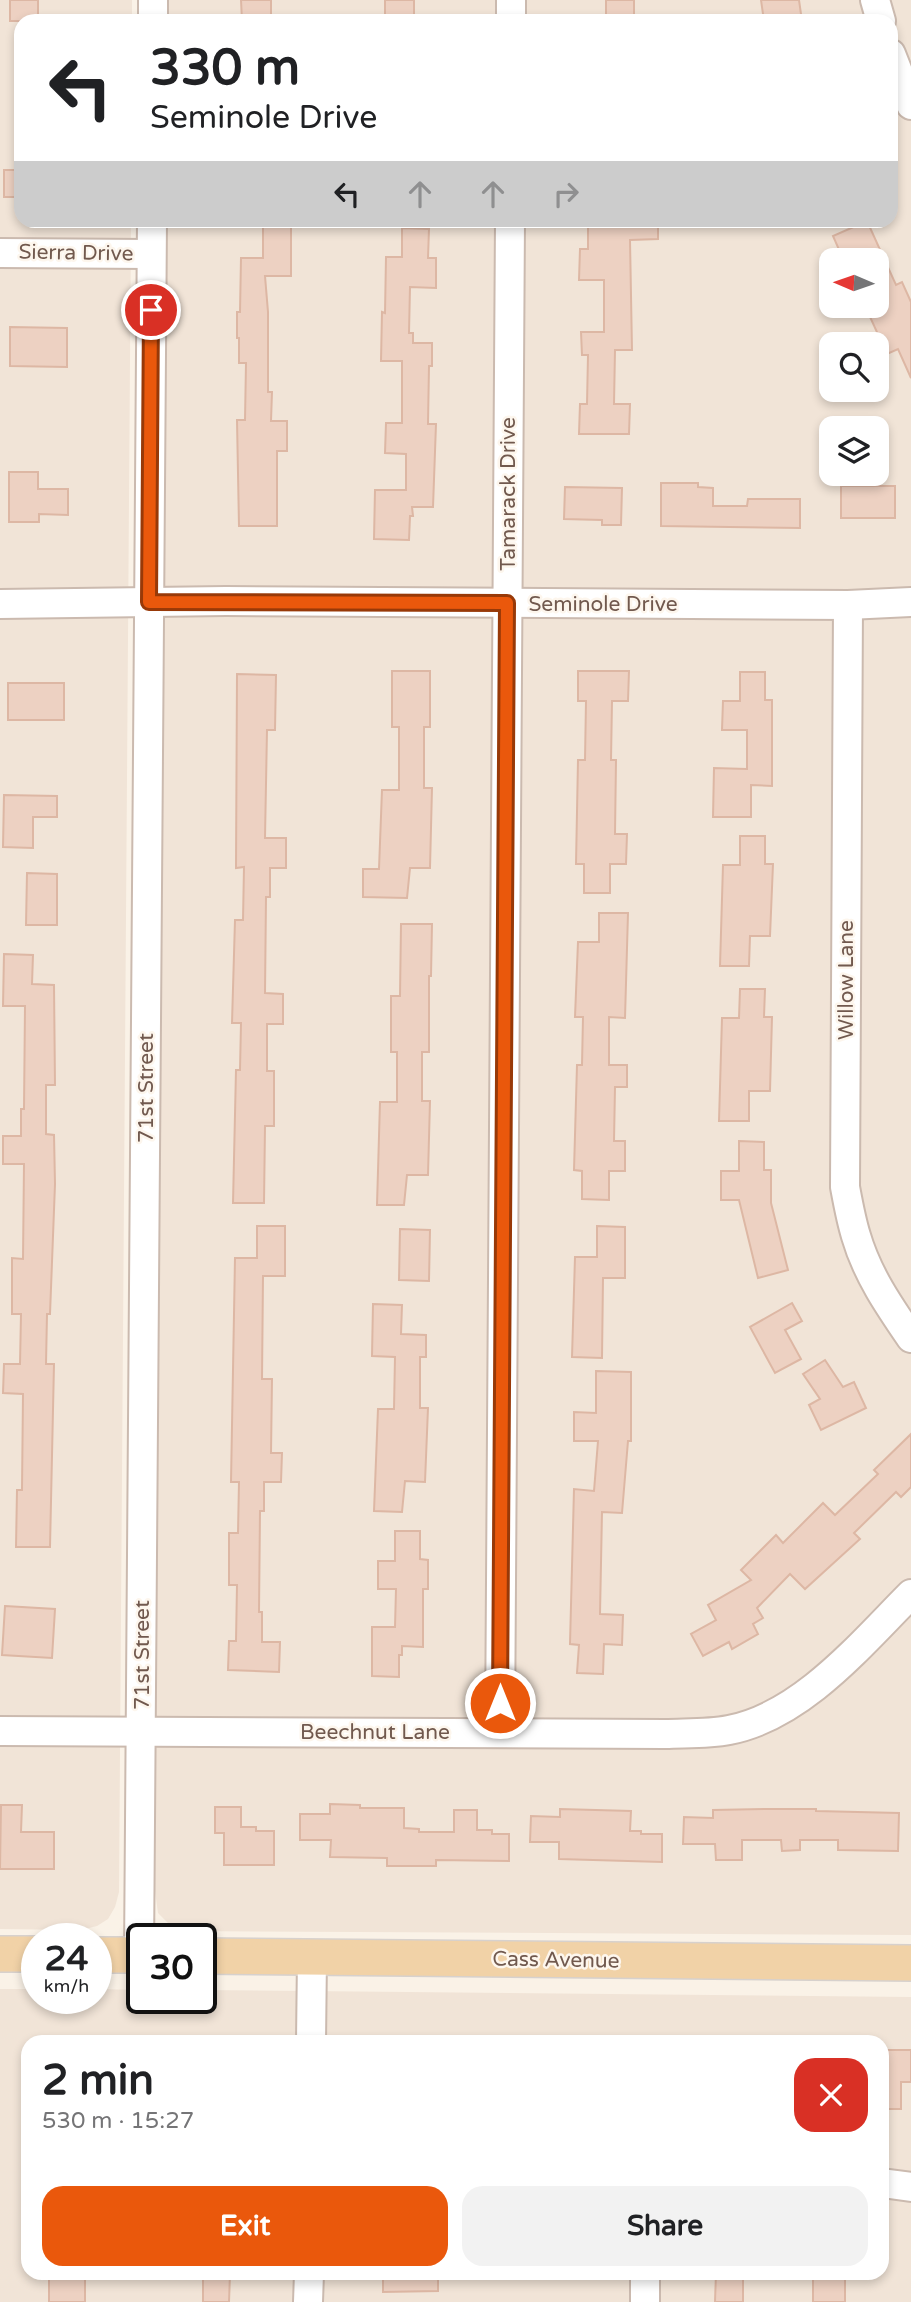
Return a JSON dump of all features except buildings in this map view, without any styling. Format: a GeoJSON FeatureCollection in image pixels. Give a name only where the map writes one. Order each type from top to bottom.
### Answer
{"type":"FeatureCollection","features":[{"type":"Feature","properties":{"kind":"main road"},"geometry":{"type":"LineString","coordinates":[[0,1954],[21,1954]]}},
{"type":"Feature","properties":{"kind":"main road","name":"Cass Avenue"},"geometry":{"type":"LineString","coordinates":[[217,1956],[911,1964]]}},
{"type":"Feature","properties":{"kind":"street"},"geometry":{"type":"LineString","coordinates":[[898,72],[911,105]]}},
{"type":"Feature","properties":{"kind":"street","name":"71st Street"},"geometry":{"type":"LineString","coordinates":[[140,1923],[152,228]]}},
{"type":"Feature","properties":{"kind":"street","name":"Tamarack Drive"},"geometry":{"type":"LineString","coordinates":[[500,1733],[510,228]]}},
{"type":"Feature","properties":{"kind":"street","name":"Sierra Drive"},"geometry":{"type":"LineString","coordinates":[[0,253],[151,254]]}},
{"type":"Feature","properties":{"kind":"street","name":"Seminole Drive"},"geometry":{"type":"LineString","coordinates":[[0,604],[149,602],[848,605],[911,602]]}},
{"type":"Feature","properties":{"kind":"street","name":"Willow Lane"},"geometry":{"type":"LineString","coordinates":[[848,605],[845,1186],[855,1235],[866,1265],[883,1297],[911,1338]]}},
{"type":"Feature","properties":{"kind":"street","name":"Beechnut Lane"},"geometry":{"type":"LineString","coordinates":[[0,1731],[703,1733],[745,1725],[773,1714],[807,1693],[848,1657],[911,1594]]}},
{"type":"Feature","properties":{"kind":"street"},"geometry":{"type":"LineString","coordinates":[[311,2035],[312,1957]]}},
{"type":"Feature","properties":{"kind":"street"},"geometry":{"type":"LineString","coordinates":[[889,2184],[911,2188]]}},
{"type":"Feature","properties":{"kind":"street"},"geometry":{"type":"LineString","coordinates":[[308,2302],[309,2280]]}},
{"type":"Feature","properties":{"kind":"street"},"geometry":{"type":"LineString","coordinates":[[645,2280],[645,2302]]}},
{"type":"Feature","properties":{"kind":"shaded area"},"geometry":{"type":"Polygon","coordinates":[[[0,0],[132,0],[132,14],[14,14],[14,228],[131,228],[119,1892],[115,1907],[108,1919],[102,1923],[21,1923],[21,1929],[0,1929],[0,0]]]}},
{"type":"Feature","properties":{"kind":"shaded area"},"geometry":{"type":"Polygon","coordinates":[[[168,0],[911,0],[911,1935],[217,1931],[217,1923],[168,1923],[158,1913],[154,1884],[167,228],[898,228],[898,14],[168,14],[168,0]]]}},
{"type":"Feature","properties":{"kind":"shaded area"},"geometry":{"type":"Polygon","coordinates":[[[0,1989],[21,1989],[21,2014],[112,2014],[112,1989],[126,1990],[126,2014],[217,2014],[217,1990],[911,1997],[911,2302],[0,2302],[0,1989]]]}},
{"type":"Feature","properties":{"kind":"route"},"geometry":{"type":"LineString","coordinates":[[151,310],[149,602],[507,603],[500,1703]]}}]}
